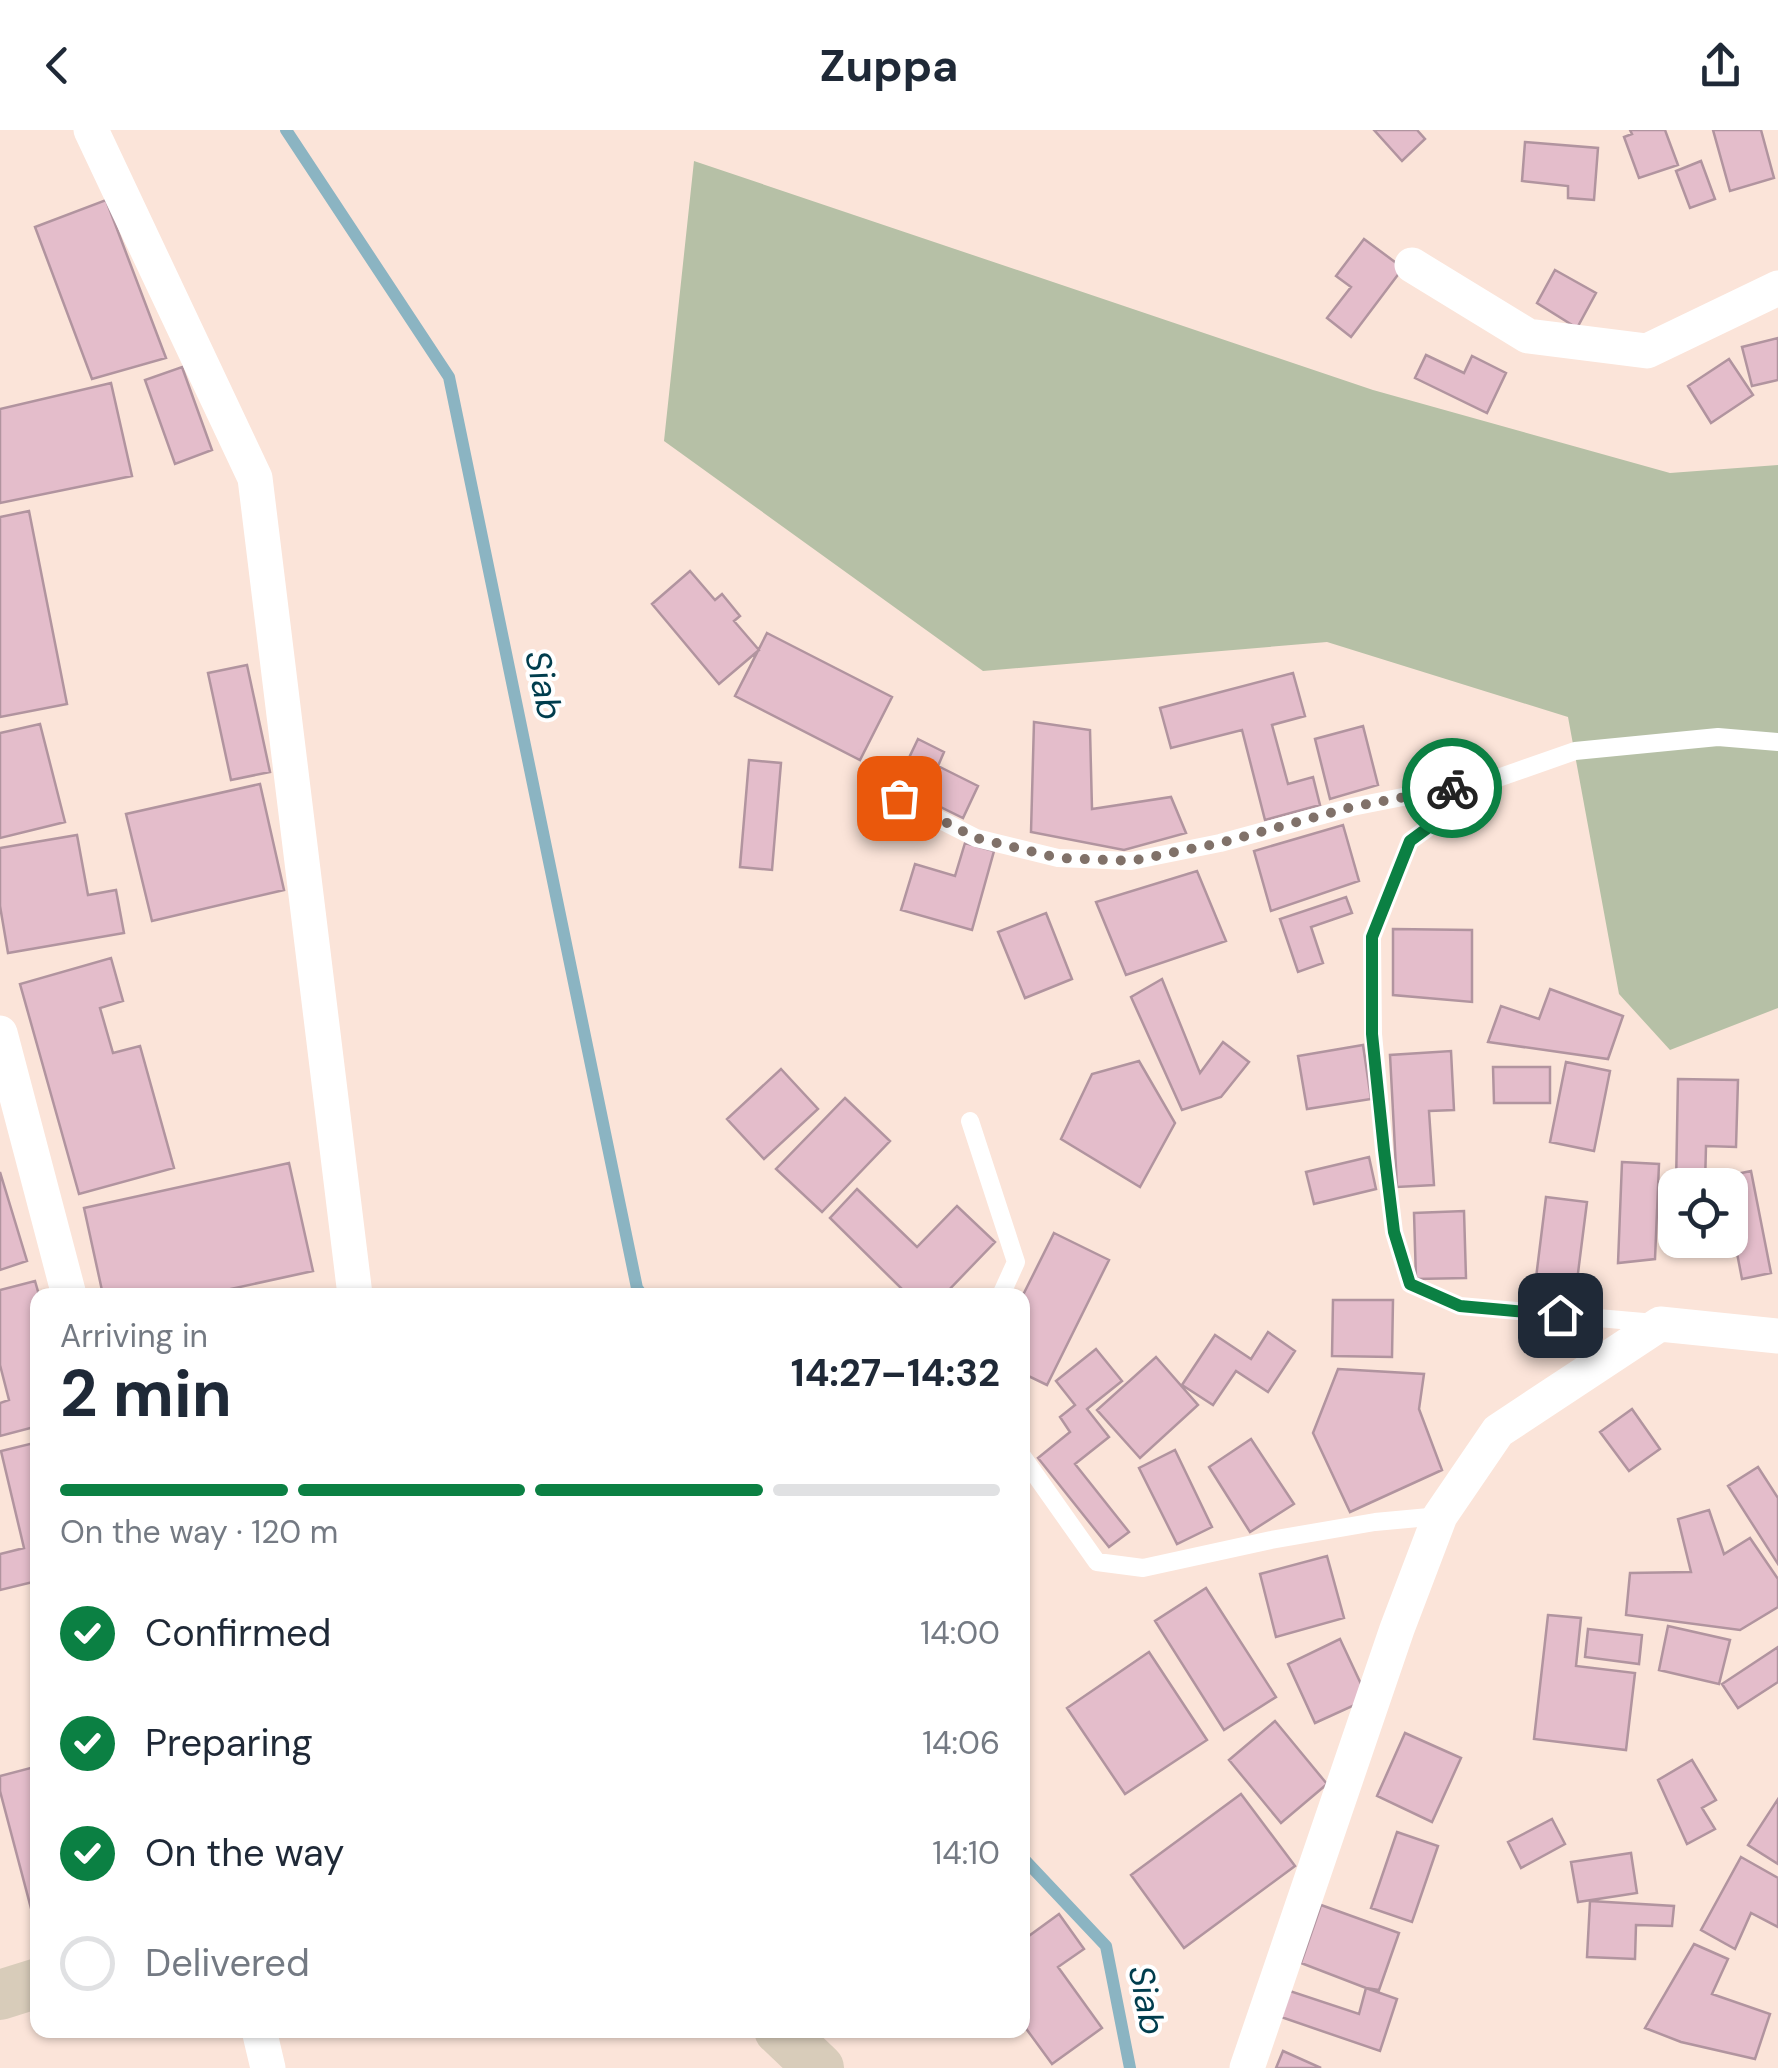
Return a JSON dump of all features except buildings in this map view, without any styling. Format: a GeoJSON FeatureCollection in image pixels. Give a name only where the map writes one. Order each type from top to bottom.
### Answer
{"type":"FeatureCollection","features":[{"type":"Feature","properties":{"kind":"main road"},"geometry":{"type":"LineString","coordinates":[[0,1995],[30,1986]]}},
{"type":"Feature","properties":{"kind":"main road"},"geometry":{"type":"LineString","coordinates":[[787,2038],[819,2068]]}},
{"type":"Feature","properties":{"kind":"street"},"geometry":{"type":"LineString","coordinates":[[91,130],[255,478],[354,1288]]}},
{"type":"Feature","properties":{"kind":"street"},"geometry":{"type":"LineString","coordinates":[[1412,265],[1528,336],[1647,351],[1778,288]]}},
{"type":"Feature","properties":{"kind":"street"},"geometry":{"type":"LineString","coordinates":[[0,1034],[67,1288]]}},
{"type":"Feature","properties":{"kind":"street"},"geometry":{"type":"LineString","coordinates":[[1247,2068],[1396,1629],[1440,1516],[1498,1431],[1660,1324],[1778,1336]]}},
{"type":"Feature","properties":{"kind":"street"},"geometry":{"type":"LineString","coordinates":[[261,2038],[268,2068]]}},
{"type":"Feature","properties":{"kind":"lane"},"geometry":{"type":"LineString","coordinates":[[899,798],[976,838],[1058,858],[1131,861],[1220,843],[1352,807],[1494,779],[1575,751],[1718,737],[1778,742]]}},
{"type":"Feature","properties":{"kind":"lane"},"geometry":{"type":"LineString","coordinates":[[1494,779],[1410,841],[1372,937],[1372,1034],[1394,1232],[1410,1284],[1460,1306],[1660,1324]]}},
{"type":"Feature","properties":{"kind":"lane"},"geometry":{"type":"LineString","coordinates":[[970,1121],[1016,1262],[1004,1288]]}},
{"type":"Feature","properties":{"kind":"lane"},"geometry":{"type":"LineString","coordinates":[[1030,1467],[1096,1562],[1143,1568],[1271,1540],[1374,1522],[1440,1516]]}},
{"type":"Feature","properties":{"kind":"green space"},"geometry":{"type":"Polygon","coordinates":[[[694,161],[1373,390],[1670,473],[1778,465],[1778,1008],[1670,1050],[1619,994],[1568,717],[1327,642],[983,671],[664,441],[694,161]]]}},
{"type":"Feature","properties":{"kind":"waterway","name":"Siab"},"geometry":{"type":"LineString","coordinates":[[286,130],[449,377],[637,1288]]}},
{"type":"Feature","properties":{"kind":"waterway","name":"Siab"},"geometry":{"type":"LineString","coordinates":[[1030,1865],[1106,1946],[1130,2068]]}},
{"type":"Feature","properties":{"kind":"way so far"},"geometry":{"type":"LineString","coordinates":[[899,798],[976,838],[1058,858],[1131,861],[1220,843],[1352,807],[1452,788]]}},
{"type":"Feature","properties":{"kind":"route"},"geometry":{"type":"LineString","coordinates":[[1452,788],[1494,779],[1410,841],[1372,937],[1372,1034],[1394,1232],[1410,1284],[1460,1306],[1560,1315]]}}]}
